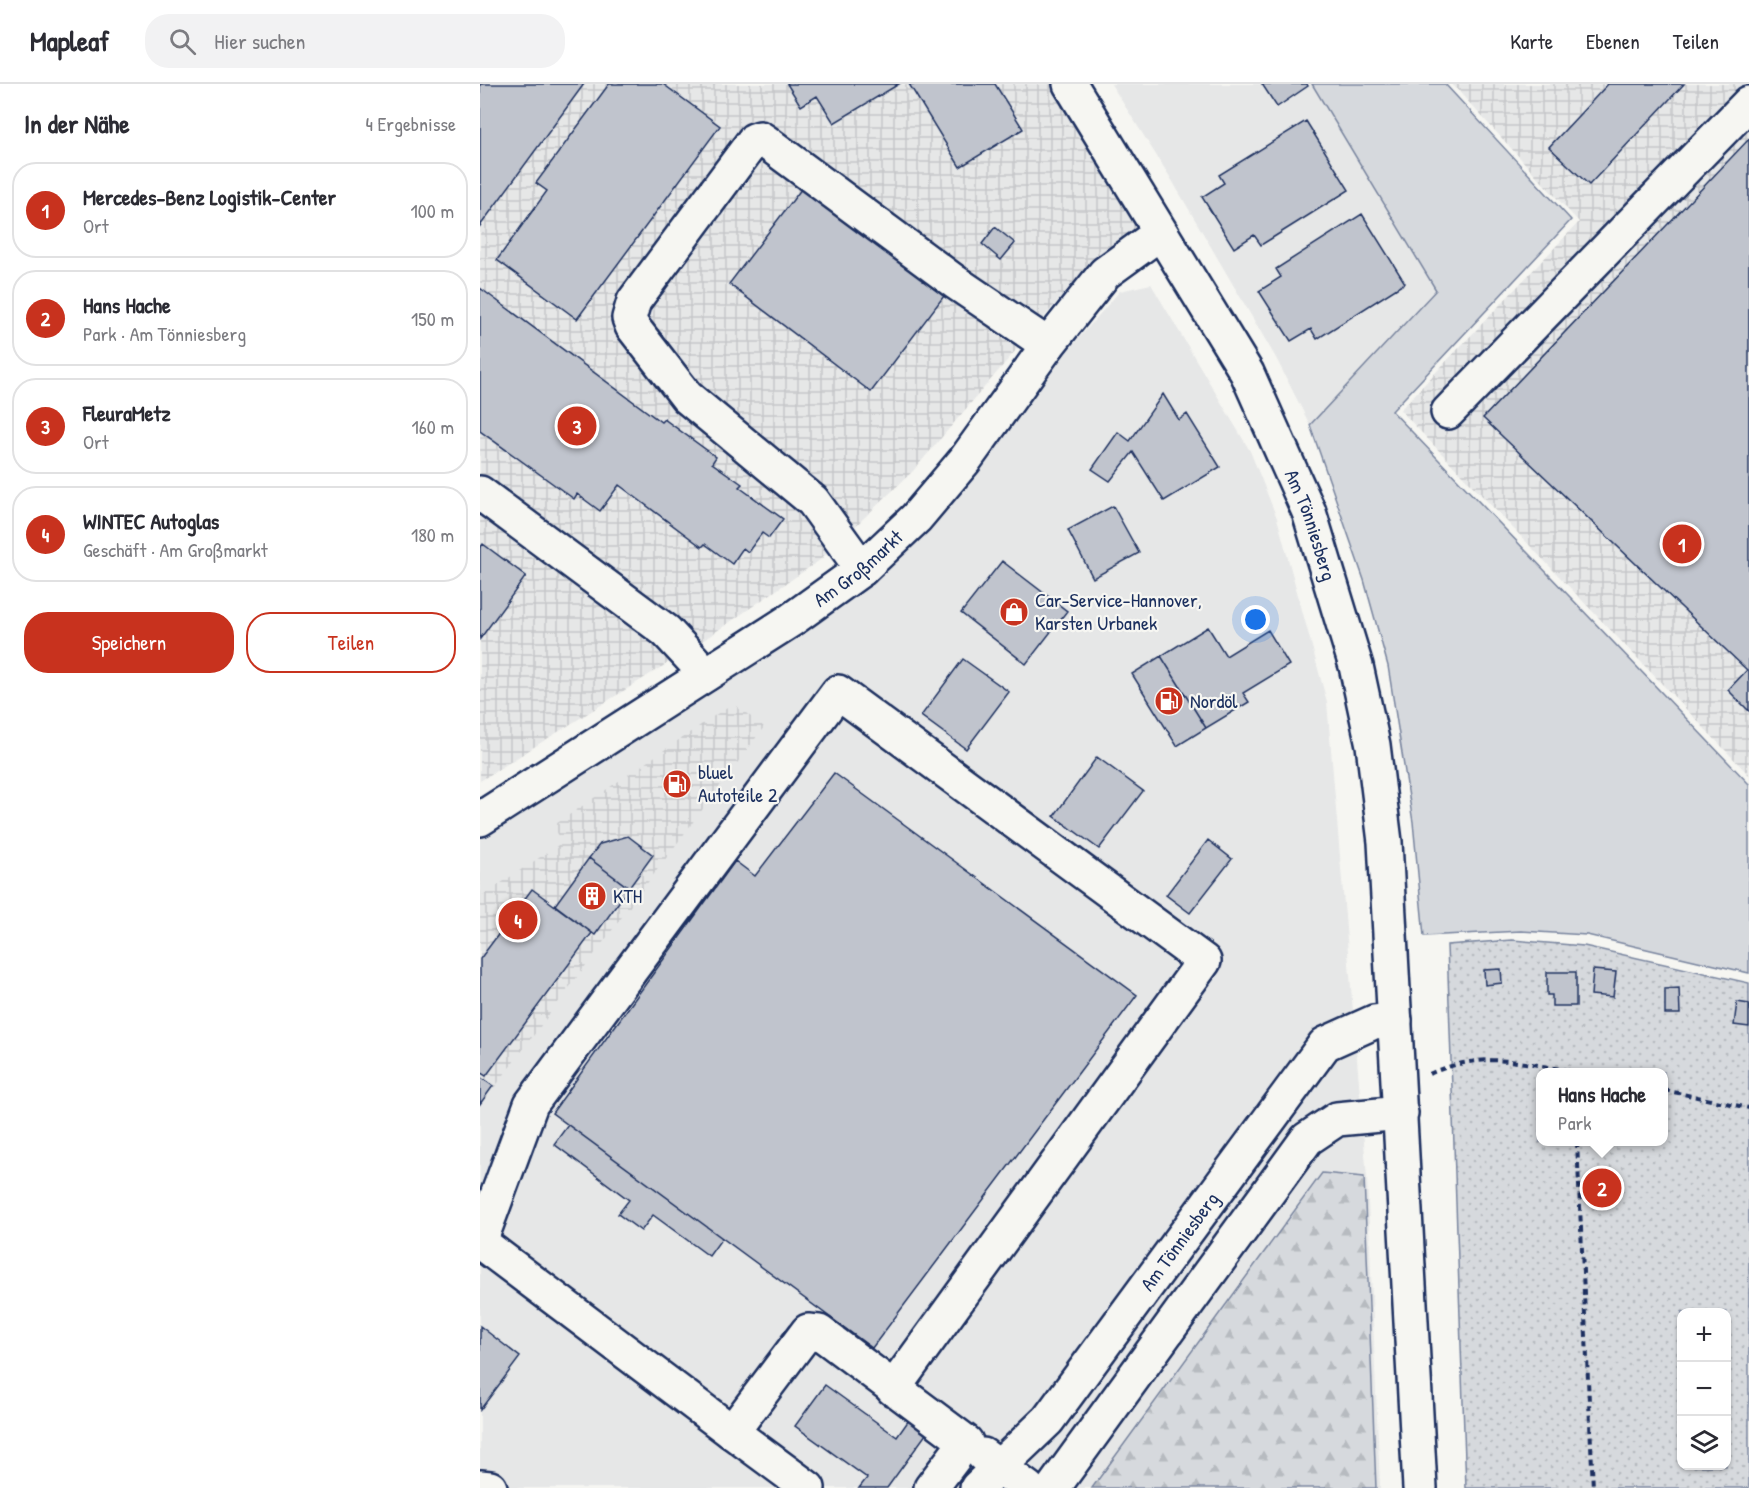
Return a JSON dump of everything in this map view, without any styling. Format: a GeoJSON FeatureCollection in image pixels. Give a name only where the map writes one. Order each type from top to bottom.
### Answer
{"type":"FeatureCollection","features":[{"type":"Feature","properties":{"kind":"street","name":"Am Tönniesberg"},"geometry":{"type":"LineString","coordinates":[[1070,84],[1246,373],[1278,438],[1309,512],[1356,666],[1372,745],[1384,842],[1401,1113],[1420,1488]]}},
{"type":"Feature","properties":{"kind":"street"},"geometry":{"type":"LineString","coordinates":[[1448,412],[1749,103]]}},
{"type":"Feature","properties":{"kind":"street"},"geometry":{"type":"LineString","coordinates":[[862,569],[813,501],[687,397],[632,326],[629,318],[634,301],[754,140],[760,138],[766,142],[955,282],[1048,345]]}},
{"type":"Feature","properties":{"kind":"street","name":"Am Großmarkt"},"geometry":{"type":"LineString","coordinates":[[480,819],[791,620],[862,569],[916,518],[965,460],[1048,345],[1105,273],[1160,233]]}},
{"type":"Feature","properties":{"kind":"street"},"geometry":{"type":"LineString","coordinates":[[480,494],[666,631],[706,674]]}},
{"type":"Feature","properties":{"kind":"street"},"geometry":{"type":"LineString","coordinates":[[808,1488],[480,1242],[531,1104],[838,692],[1204,961],[893,1389]]}},
{"type":"Feature","properties":{"kind":"street","name":"Am Tönniesberg"},"geometry":{"type":"LineString","coordinates":[[988,1477],[1048,1420],[1325,1044],[1374,1023],[1395,1020]]}},
{"type":"Feature","properties":{"kind":"street"},"geometry":{"type":"LineString","coordinates":[[1053,1488],[1307,1139],[1337,1119],[1401,1113]]}},
{"type":"Feature","properties":{"kind":"street"},"geometry":{"type":"LineString","coordinates":[[732,1432],[808,1331],[819,1332],[966,1442],[988,1477],[1028,1488]]}},
{"type":"Feature","properties":{"kind":"street"},"geometry":{"type":"LineString","coordinates":[[932,1488],[966,1442]]}},
{"type":"Feature","properties":{"kind":"street"},"geometry":{"type":"LineString","coordinates":[[480,1486],[490,1488]]}},
{"type":"Feature","properties":{"kind":"path"},"geometry":{"type":"LineString","coordinates":[[1423,1076],[1452,1064],[1481,1059],[1546,1068]]}},
{"type":"Feature","properties":{"kind":"path"},"geometry":{"type":"LineString","coordinates":[[1668,1091],[1749,1108]]}},
{"type":"Feature","properties":{"kind":"path"},"geometry":{"type":"LineString","coordinates":[[1577,1146],[1593,1488]]}},
{"type":"Feature","properties":{"kind":"shaded area"},"geometry":{"type":"Polygon","coordinates":[[[480,84],[1081,84],[1152,219],[1096,256],[913,471],[820,560],[695,646],[480,781],[480,84]]]}},
{"type":"Feature","properties":{"kind":"shaded area"},"geometry":{"type":"Polygon","coordinates":[[[1111,84],[1312,84],[1436,290],[1310,425],[1276,358],[1170,177],[1111,84]]]}},
{"type":"Feature","properties":{"kind":"shaded area"},"geometry":{"type":"Polygon","coordinates":[[[1452,84],[1749,84],[1749,775],[1400,410],[1579,222],[1452,84]]]}},
{"type":"Feature","properties":{"kind":"shaded area"},"geometry":{"type":"Polygon","coordinates":[[[1151,284],[1250,451],[1277,518],[1327,702],[1367,1178],[1380,1488],[480,1488],[480,838],[801,631],[869,582],[930,528],[1064,355],[1120,291],[1151,284]]]}},
{"type":"Feature","properties":{"kind":"shaded area"},"geometry":{"type":"Polygon","coordinates":[[[733,703],[764,727],[480,1107],[480,897],[563,842],[553,826],[733,703]]]}},
{"type":"Feature","properties":{"kind":"green space"},"geometry":{"type":"Polygon","coordinates":[[[1312,84],[1445,84],[1571,220],[1392,411],[1749,784],[1749,973],[1587,935],[1521,931],[1424,936],[1413,822],[1388,666],[1364,580],[1310,425],[1436,290],[1312,84]]]}},
{"type":"Feature","properties":{"kind":"green space"},"geometry":{"type":"Polygon","coordinates":[[[1512,940],[1584,946],[1749,983],[1749,1488],[1466,1488],[1447,945],[1512,940]]]}},
{"type":"Feature","properties":{"kind":"green space"},"geometry":{"type":"Polygon","coordinates":[[[1322,1173],[1364,1177],[1376,1488],[1092,1488],[1322,1173]]]}},
{"type":"Feature","properties":{"kind":"building"},"geometry":{"type":"Polygon","coordinates":[[[480,84],[584,84],[480,226],[480,84]]]}},
{"type":"Feature","properties":{"kind":"building"},"geometry":{"type":"Polygon","coordinates":[[[609,84],[663,84],[720,126],[577,319],[497,260],[547,191],[536,183],[609,84]]]}},
{"type":"Feature","properties":{"kind":"building"},"geometry":{"type":"Polygon","coordinates":[[[787,84],[899,84],[834,123],[817,96],[801,106],[787,84]]]}},
{"type":"Feature","properties":{"kind":"building"},"geometry":{"type":"Polygon","coordinates":[[[909,84],[995,84],[1023,129],[960,167],[909,84]]]}},
{"type":"Feature","properties":{"kind":"building"},"geometry":{"type":"Polygon","coordinates":[[[1262,84],[1307,84],[1308,86],[1277,107],[1262,84]]]}},
{"type":"Feature","properties":{"kind":"building"},"geometry":{"type":"Polygon","coordinates":[[[1608,84],[1684,84],[1589,185],[1549,147],[1608,84]]]}},
{"type":"Feature","properties":{"kind":"building"},"geometry":{"type":"Polygon","coordinates":[[[1306,121],[1349,190],[1261,245],[1254,235],[1234,248],[1202,197],[1224,183],[1219,175],[1306,121]]]}},
{"type":"Feature","properties":{"kind":"building"},"geometry":{"type":"Polygon","coordinates":[[[1749,139],[1749,711],[1728,690],[1747,670],[1483,418],[1749,139]]]}},
{"type":"Feature","properties":{"kind":"building"},"geometry":{"type":"Polygon","coordinates":[[[802,188],[944,296],[871,392],[729,284],[802,188]]]}},
{"type":"Feature","properties":{"kind":"building"},"geometry":{"type":"Polygon","coordinates":[[[1362,214],[1405,283],[1317,339],[1311,329],[1291,341],[1259,291],[1281,277],[1276,269],[1362,214]]]}},
{"type":"Feature","properties":{"kind":"building"},"geometry":{"type":"Polygon","coordinates":[[[995,227],[1015,243],[1001,260],[982,244],[995,227]]]}},
{"type":"Feature","properties":{"kind":"building"},"geometry":{"type":"Polygon","coordinates":[[[480,288],[661,422],[664,419],[716,457],[712,463],[742,484],[739,487],[783,519],[769,538],[762,533],[748,552],[743,548],[732,564],[705,544],[702,547],[619,485],[600,511],[577,494],[574,499],[480,431],[480,288]]]}},
{"type":"Feature","properties":{"kind":"building"},"geometry":{"type":"Polygon","coordinates":[[[1163,394],[1179,420],[1187,414],[1220,467],[1164,501],[1133,452],[1110,481],[1092,469],[1118,432],[1130,441],[1163,394]]]}},
{"type":"Feature","properties":{"kind":"building"},"geometry":{"type":"Polygon","coordinates":[[[1113,506],[1139,553],[1093,578],[1068,530],[1113,506]]]}},
{"type":"Feature","properties":{"kind":"building"},"geometry":{"type":"Polygon","coordinates":[[[483,544],[526,576],[480,639],[480,548],[483,544]]]}},
{"type":"Feature","properties":{"kind":"building","name":"Car-Service-Hannover, Karsten Urbanek"},"geometry":{"type":"Polygon","coordinates":[[[1002,561],[1067,611],[1026,664],[961,613],[1002,561]]]}},
{"type":"Feature","properties":{"kind":"building"},"geometry":{"type":"Polygon","coordinates":[[[1208,627],[1226,656],[1268,630],[1289,665],[1243,693],[1249,702],[1206,728],[1161,656],[1208,627]]]}},
{"type":"Feature","properties":{"kind":"building","name":"Nordöl"},"geometry":{"type":"Polygon","coordinates":[[[1161,656],[1206,728],[1177,746],[1132,674],[1161,656]]]}},
{"type":"Feature","properties":{"kind":"building"},"geometry":{"type":"Polygon","coordinates":[[[963,659],[1009,692],[966,749],[921,716],[963,659]]]}},
{"type":"Feature","properties":{"kind":"building"},"geometry":{"type":"Polygon","coordinates":[[[1097,757],[1143,791],[1099,849],[1054,816],[1097,757]]]}},
{"type":"Feature","properties":{"kind":"building"},"geometry":{"type":"Polygon","coordinates":[[[834,773],[1137,995],[872,1348],[552,1113],[735,861],[755,876],[834,773]]]}},
{"type":"Feature","properties":{"kind":"building"},"geometry":{"type":"Polygon","coordinates":[[[628,836],[653,855],[629,888],[589,858],[600,844],[628,836]]]}},
{"type":"Feature","properties":{"kind":"building"},"geometry":{"type":"Polygon","coordinates":[[[1208,840],[1232,859],[1190,913],[1166,895],[1208,840]]]}},
{"type":"Feature","properties":{"kind":"building","name":"KTH"},"geometry":{"type":"Polygon","coordinates":[[[589,858],[629,888],[595,935],[555,905],[589,858]]]}},
{"type":"Feature","properties":{"kind":"building"},"geometry":{"type":"Polygon","coordinates":[[[532,889],[592,933],[486,1076],[480,1072],[480,959],[532,889]]]}},
{"type":"Feature","properties":{"kind":"building"},"geometry":{"type":"Polygon","coordinates":[[[1501,969],[1502,983],[1485,985],[1484,970],[1501,969]]]}},
{"type":"Feature","properties":{"kind":"building"},"geometry":{"type":"Polygon","coordinates":[[[1593,970],[1616,972],[1613,997],[1591,995],[1593,970]]]}},
{"type":"Feature","properties":{"kind":"building"},"geometry":{"type":"Polygon","coordinates":[[[1547,972],[1576,972],[1576,1006],[1552,1006],[1552,995],[1547,995],[1547,972]]]}},
{"type":"Feature","properties":{"kind":"building"},"geometry":{"type":"Polygon","coordinates":[[[1679,988],[1680,1014],[1665,1014],[1665,989],[1679,988]]]}},
{"type":"Feature","properties":{"kind":"building"},"geometry":{"type":"Polygon","coordinates":[[[1737,1002],[1749,1004],[1749,1027],[1734,1025],[1737,1002]]]}},
{"type":"Feature","properties":{"kind":"building"},"geometry":{"type":"Polygon","coordinates":[[[480,1077],[493,1086],[480,1104],[480,1077]]]}},
{"type":"Feature","properties":{"kind":"building"},"geometry":{"type":"Polygon","coordinates":[[[568,1125],[722,1238],[709,1256],[653,1215],[641,1231],[618,1214],[629,1200],[554,1144],[568,1125]]]}},
{"type":"Feature","properties":{"kind":"building"},"geometry":{"type":"Polygon","coordinates":[[[480,1326],[520,1357],[480,1410],[480,1326]]]}},
{"type":"Feature","properties":{"kind":"building"},"geometry":{"type":"Polygon","coordinates":[[[825,1385],[897,1437],[911,1417],[929,1430],[887,1488],[859,1488],[867,1478],[795,1426],[825,1385]]]}},
{"type":"Feature","properties":{"kind":"place","name":"FleuraMetz"},"geometry":{"type":"Point","coordinates":[577,426]}},
{"type":"Feature","properties":{"kind":"place","name":"Mercedes-Benz Logistik-Center"},"geometry":{"type":"Point","coordinates":[1682,544]}},
{"type":"Feature","properties":{"kind":"place","name":"Car-Service-Hannover, Karsten Urbanek"},"geometry":{"type":"Point","coordinates":[1014,612]}},
{"type":"Feature","properties":{"kind":"place","name":"Nordöl"},"geometry":{"type":"Point","coordinates":[1169,701]}},
{"type":"Feature","properties":{"kind":"place","name":"bluel Autoteile 2"},"geometry":{"type":"Point","coordinates":[677,784]}},
{"type":"Feature","properties":{"kind":"place","name":"KTH"},"geometry":{"type":"Point","coordinates":[592,896]}},
{"type":"Feature","properties":{"kind":"place","name":"WINTEC Autoglas"},"geometry":{"type":"Point","coordinates":[518,920]}},
{"type":"Feature","properties":{"kind":"place","name":"Hans Hache"},"geometry":{"type":"Point","coordinates":[1602,1188]}}]}
